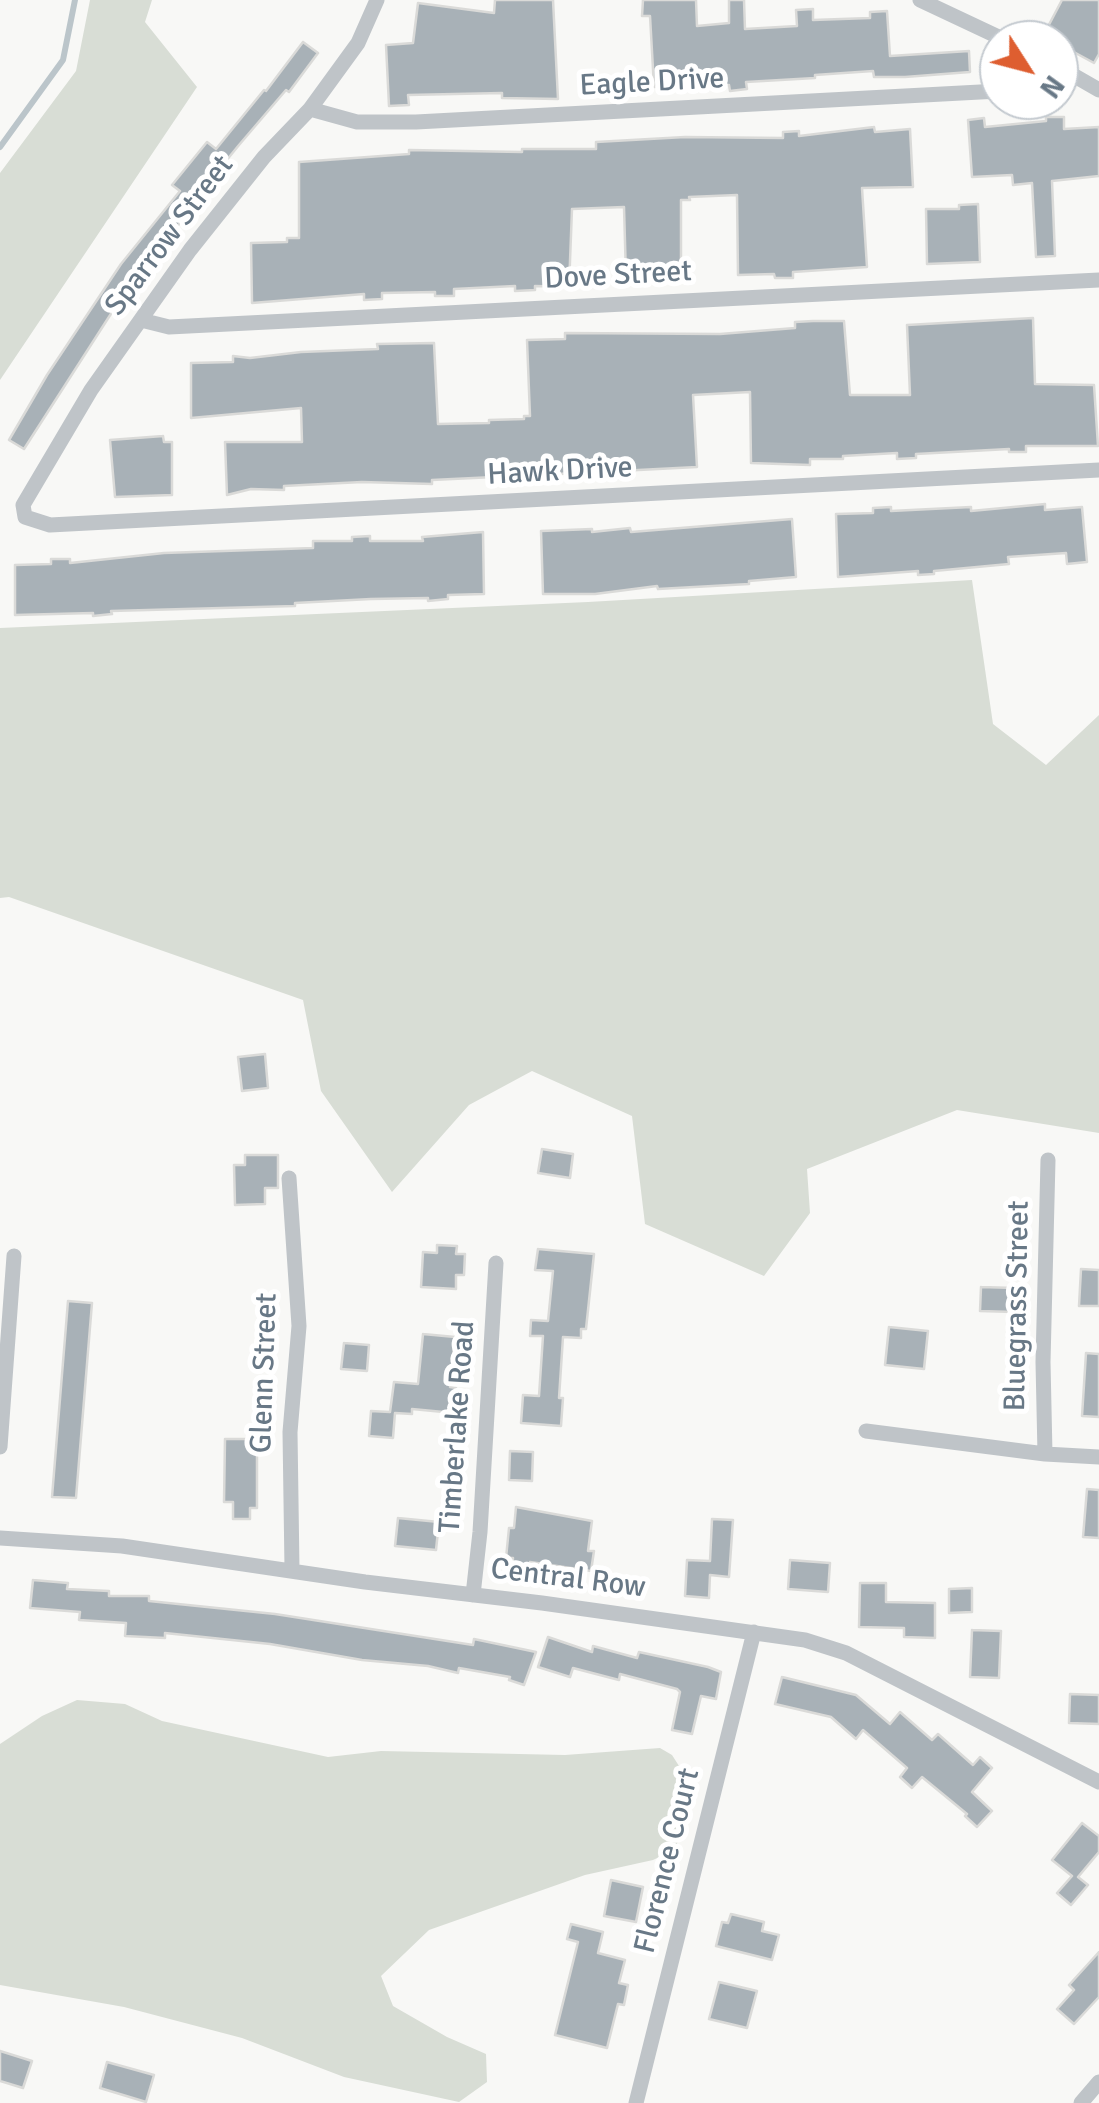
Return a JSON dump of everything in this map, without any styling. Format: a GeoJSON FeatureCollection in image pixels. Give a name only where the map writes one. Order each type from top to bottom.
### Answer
{"type":"FeatureCollection","features":[{"type":"Feature","properties":{"kind":"street","name":"Sparrow Street"},"geometry":{"type":"LineString","coordinates":[[25,517],[23,505],[47,460],[140,320],[264,157],[310,108],[358,43],[377,0]]}},
{"type":"Feature","properties":{"kind":"street"},"geometry":{"type":"LineString","coordinates":[[920,0],[979,28]]}},
{"type":"Feature","properties":{"kind":"street","name":"Eagle Drive"},"geometry":{"type":"LineString","coordinates":[[310,108],[357,122],[416,122],[979,93]]}},
{"type":"Feature","properties":{"kind":"street","name":"Dove Street"},"geometry":{"type":"LineString","coordinates":[[140,320],[169,327],[1099,280]]}},
{"type":"Feature","properties":{"kind":"street","name":"Hawk Drive"},"geometry":{"type":"LineString","coordinates":[[25,517],[50,525],[1099,470]]}},
{"type":"Feature","properties":{"kind":"street","name":"Bluegrass Street"},"geometry":{"type":"LineString","coordinates":[[1045,1454],[1042,1362],[1048,1160]]}},
{"type":"Feature","properties":{"kind":"street","name":"Glenn Street"},"geometry":{"type":"LineString","coordinates":[[289,1178],[299,1326],[289,1463],[292,1569]]}},
{"type":"Feature","properties":{"kind":"street"},"geometry":{"type":"LineString","coordinates":[[0,1447],[14,1256]]}},
{"type":"Feature","properties":{"kind":"street","name":"Timberlake Road"},"geometry":{"type":"LineString","coordinates":[[473,1595],[496,1263]]}},
{"type":"Feature","properties":{"kind":"street"},"geometry":{"type":"LineString","coordinates":[[866,1431],[1045,1454],[1099,1457]]}},
{"type":"Feature","properties":{"kind":"street","name":"Central Row"},"geometry":{"type":"LineString","coordinates":[[0,1538],[122,1546],[805,1640],[846,1653],[1099,1782]]}},
{"type":"Feature","properties":{"kind":"street","name":"Florence Court"},"geometry":{"type":"LineString","coordinates":[[636,2103],[754,1632]]}},
{"type":"Feature","properties":{"kind":"street"},"geometry":{"type":"LineString","coordinates":[[1081,2103],[1099,2082]]}},
{"type":"Feature","properties":{"kind":"shaded area"},"geometry":{"type":"Polygon","coordinates":[[[90,0],[152,0],[145,22],[197,87],[0,380],[0,173],[76,71],[90,0]]]}},
{"type":"Feature","properties":{"kind":"shaded area"},"geometry":{"type":"Polygon","coordinates":[[[972,580],[993,724],[1046,765],[1099,715],[1099,1133],[957,1110],[807,1169],[810,1213],[764,1276],[645,1224],[632,1116],[532,1071],[469,1105],[392,1192],[321,1091],[303,1000],[9,897],[0,898],[0,628],[588,602],[972,580]]]}},
{"type":"Feature","properties":{"kind":"shaded area"},"geometry":{"type":"Polygon","coordinates":[[[77,1700],[125,1704],[162,1721],[328,1757],[381,1751],[565,1755],[660,1748],[672,1755],[688,1780],[689,1817],[674,1850],[653,1860],[585,1875],[429,1930],[381,1976],[393,2006],[486,2054],[487,2082],[459,2102],[344,2077],[242,2038],[124,2007],[0,1985],[0,1744],[42,1716],[77,1700]]]}},
{"type":"Feature","properties":{"kind":"building"},"geometry":{"type":"Polygon","coordinates":[[[495,0],[553,0],[558,99],[502,98],[502,93],[408,95],[409,105],[389,106],[386,45],[413,43],[418,3],[494,13],[495,0]]]}},
{"type":"Feature","properties":{"kind":"building"},"geometry":{"type":"Polygon","coordinates":[[[643,0],[696,0],[697,26],[729,23],[729,0],[744,0],[745,29],[797,26],[796,10],[813,9],[813,20],[870,18],[870,12],[887,11],[890,56],[969,51],[970,72],[905,77],[874,77],[873,71],[815,75],[746,82],[747,89],[730,91],[729,85],[654,87],[650,16],[642,16],[643,0]]]}},
{"type":"Feature","properties":{"kind":"building"},"geometry":{"type":"Polygon","coordinates":[[[1062,0],[1099,0],[1099,54],[1094,63],[1079,55],[1079,20],[1051,20],[1062,0]]]}},
{"type":"Feature","properties":{"kind":"building"},"geometry":{"type":"Polygon","coordinates":[[[303,42],[318,53],[143,264],[24,449],[9,440],[121,264],[180,191],[172,185],[207,142],[216,149],[303,42]]]}},
{"type":"Feature","properties":{"kind":"building"},"geometry":{"type":"Polygon","coordinates":[[[968,120],[984,120],[985,127],[1064,120],[1064,129],[1099,127],[1099,176],[1052,181],[1055,256],[1036,257],[1032,183],[1013,185],[1012,175],[972,177],[968,120]]]}},
{"type":"Feature","properties":{"kind":"building"},"geometry":{"type":"Polygon","coordinates":[[[874,127],[875,132],[910,129],[913,187],[862,188],[867,267],[793,272],[793,278],[738,275],[737,195],[689,197],[690,200],[681,200],[681,278],[626,277],[624,207],[572,209],[569,287],[535,286],[535,290],[515,291],[515,286],[454,289],[454,296],[435,296],[435,292],[382,293],[382,299],[364,300],[364,294],[252,303],[251,243],[299,238],[299,162],[409,154],[409,150],[522,152],[596,149],[596,142],[685,137],[783,138],[783,132],[799,131],[799,136],[874,127]]]}},
{"type":"Feature","properties":{"kind":"building"},"geometry":{"type":"Polygon","coordinates":[[[978,204],[980,262],[927,264],[926,209],[959,209],[959,205],[978,204]]]}},
{"type":"Feature","properties":{"kind":"building"},"geometry":{"type":"Polygon","coordinates":[[[1033,318],[1035,384],[1094,385],[1098,446],[1026,446],[1026,452],[1009,449],[916,454],[916,458],[897,459],[897,453],[843,456],[810,459],[810,465],[751,463],[750,392],[693,395],[697,467],[619,471],[619,478],[599,478],[598,472],[432,480],[432,484],[362,482],[284,486],[284,490],[251,489],[227,495],[225,442],[302,442],[301,408],[191,418],[191,363],[233,362],[233,356],[250,358],[378,349],[377,344],[434,343],[438,424],[489,423],[530,416],[527,340],[565,339],[565,333],[720,334],[795,328],[795,322],[813,321],[844,321],[850,395],[910,395],[907,325],[1033,318]]]}},
{"type":"Feature","properties":{"kind":"building"},"geometry":{"type":"Polygon","coordinates":[[[163,436],[164,442],[172,442],[172,495],[115,497],[110,440],[163,436]]]}},
{"type":"Feature","properties":{"kind":"building"},"geometry":{"type":"Polygon","coordinates":[[[1045,504],[1045,510],[1082,507],[1087,562],[1067,564],[1066,553],[1008,557],[1009,564],[934,574],[918,575],[918,571],[838,577],[836,514],[873,513],[873,508],[891,507],[891,511],[971,507],[971,511],[1045,504]]]}},
{"type":"Feature","properties":{"kind":"building"},"geometry":{"type":"Polygon","coordinates":[[[792,519],[796,577],[749,584],[543,594],[541,531],[630,528],[631,532],[792,519]]]}},
{"type":"Feature","properties":{"kind":"building"},"geometry":{"type":"Polygon","coordinates":[[[483,532],[484,594],[448,595],[448,599],[428,601],[371,599],[295,606],[111,611],[112,614],[93,616],[15,615],[15,565],[51,564],[51,559],[70,559],[70,563],[164,553],[313,548],[313,541],[352,541],[352,537],[423,541],[422,537],[483,532]]]}},
{"type":"Feature","properties":{"kind":"building"},"geometry":{"type":"Polygon","coordinates":[[[265,1054],[268,1088],[242,1091],[238,1057],[265,1054]]]}},
{"type":"Feature","properties":{"kind":"building"},"geometry":{"type":"Polygon","coordinates":[[[542,1149],[573,1154],[570,1178],[538,1173],[542,1149]]]}},
{"type":"Feature","properties":{"kind":"building"},"geometry":{"type":"Polygon","coordinates":[[[245,1155],[278,1155],[278,1188],[265,1188],[265,1204],[235,1205],[234,1165],[245,1165],[245,1155]]]}},
{"type":"Feature","properties":{"kind":"building"},"geometry":{"type":"Polygon","coordinates":[[[437,1245],[457,1246],[456,1254],[465,1254],[464,1275],[456,1275],[456,1289],[421,1287],[423,1252],[437,1253],[437,1245]]]}},
{"type":"Feature","properties":{"kind":"building"},"geometry":{"type":"Polygon","coordinates":[[[538,1249],[594,1254],[586,1329],[581,1329],[581,1338],[563,1337],[561,1426],[521,1423],[523,1395],[539,1396],[543,1336],[530,1336],[531,1320],[548,1321],[553,1271],[535,1270],[538,1249]]]}},
{"type":"Feature","properties":{"kind":"building"},"geometry":{"type":"Polygon","coordinates":[[[1081,1269],[1099,1270],[1099,1306],[1079,1306],[1081,1269]]]}},
{"type":"Feature","properties":{"kind":"building"},"geometry":{"type":"Polygon","coordinates":[[[981,1287],[1015,1288],[1014,1312],[980,1311],[981,1287]]]}},
{"type":"Feature","properties":{"kind":"building"},"geometry":{"type":"Polygon","coordinates":[[[68,1301],[92,1303],[76,1498],[52,1497],[68,1301]]]}},
{"type":"Feature","properties":{"kind":"building"},"geometry":{"type":"Polygon","coordinates":[[[889,1327],[928,1331],[924,1369],[885,1365],[889,1327]]]}},
{"type":"Feature","properties":{"kind":"building"},"geometry":{"type":"Polygon","coordinates":[[[423,1334],[455,1337],[450,1387],[456,1388],[454,1413],[412,1409],[412,1414],[395,1413],[393,1438],[369,1436],[371,1411],[390,1412],[394,1382],[418,1384],[423,1334]]]}},
{"type":"Feature","properties":{"kind":"building"},"geometry":{"type":"Polygon","coordinates":[[[344,1343],[369,1345],[367,1371],[341,1369],[344,1343]]]}},
{"type":"Feature","properties":{"kind":"building"},"geometry":{"type":"Polygon","coordinates":[[[1086,1353],[1099,1354],[1099,1417],[1082,1416],[1086,1353]]]}},
{"type":"Feature","properties":{"kind":"building"},"geometry":{"type":"Polygon","coordinates":[[[225,1439],[257,1439],[257,1508],[250,1508],[250,1519],[233,1519],[233,1502],[224,1502],[225,1439]]]}},
{"type":"Feature","properties":{"kind":"building"},"geometry":{"type":"Polygon","coordinates":[[[510,1451],[533,1452],[532,1481],[509,1480],[510,1451]]]}},
{"type":"Feature","properties":{"kind":"building"},"geometry":{"type":"Polygon","coordinates":[[[1087,1489],[1099,1490],[1099,1538],[1083,1537],[1087,1489]]]}},
{"type":"Feature","properties":{"kind":"building"},"geometry":{"type":"Polygon","coordinates":[[[516,1507],[592,1521],[588,1551],[594,1551],[591,1571],[530,1562],[529,1570],[512,1569],[513,1558],[506,1558],[516,1507]]]}},
{"type":"Feature","properties":{"kind":"building"},"geometry":{"type":"Polygon","coordinates":[[[398,1518],[439,1522],[436,1550],[395,1546],[398,1518]]]}},
{"type":"Feature","properties":{"kind":"building"},"geometry":{"type":"Polygon","coordinates":[[[712,1519],[733,1520],[729,1577],[710,1575],[709,1598],[685,1596],[687,1560],[710,1561],[712,1519]]]}},
{"type":"Feature","properties":{"kind":"building"},"geometry":{"type":"Polygon","coordinates":[[[790,1560],[830,1563],[828,1592],[788,1589],[790,1560]]]}},
{"type":"Feature","properties":{"kind":"building"},"geometry":{"type":"Polygon","coordinates":[[[33,1580],[68,1583],[67,1589],[109,1591],[109,1596],[149,1596],[149,1601],[275,1614],[473,1645],[474,1639],[536,1652],[524,1685],[509,1680],[510,1677],[459,1668],[458,1673],[270,1644],[165,1633],[165,1638],[125,1636],[126,1623],[79,1620],[80,1612],[30,1608],[33,1580]]]}},
{"type":"Feature","properties":{"kind":"building"},"geometry":{"type":"Polygon","coordinates":[[[860,1583],[886,1583],[886,1602],[935,1603],[935,1638],[904,1637],[904,1628],[859,1627],[860,1583]]]}},
{"type":"Feature","properties":{"kind":"building"},"geometry":{"type":"Polygon","coordinates":[[[972,1588],[972,1612],[949,1613],[949,1589],[972,1588]]]}},
{"type":"Feature","properties":{"kind":"building"},"geometry":{"type":"Polygon","coordinates":[[[972,1630],[1001,1631],[999,1678],[970,1677],[972,1630]]]}},
{"type":"Feature","properties":{"kind":"building"},"geometry":{"type":"Polygon","coordinates":[[[548,1637],[592,1652],[593,1646],[637,1658],[639,1652],[708,1667],[721,1672],[716,1699],[701,1696],[692,1734],[672,1730],[680,1692],[677,1689],[620,1674],[619,1680],[573,1668],[570,1677],[538,1667],[548,1637]]]}},
{"type":"Feature","properties":{"kind":"building"},"geometry":{"type":"Polygon","coordinates":[[[782,1677],[856,1695],[890,1724],[900,1712],[932,1740],[938,1734],[973,1765],[980,1757],[992,1768],[972,1792],[992,1811],[977,1827],[922,1777],[912,1788],[900,1777],[907,1768],[863,1730],[856,1739],[831,1717],[775,1704],[782,1677]]]}},
{"type":"Feature","properties":{"kind":"building"},"geometry":{"type":"Polygon","coordinates":[[[1070,1694],[1099,1695],[1099,1724],[1069,1723],[1070,1694]]]}},
{"type":"Feature","properties":{"kind":"building"},"geometry":{"type":"Polygon","coordinates":[[[1082,1823],[1099,1836],[1099,1852],[1078,1877],[1088,1885],[1071,1905],[1057,1893],[1072,1876],[1052,1860],[1082,1823]]]}},
{"type":"Feature","properties":{"kind":"building"},"geometry":{"type":"Polygon","coordinates":[[[611,1880],[643,1887],[636,1922],[604,1916],[611,1880]]]}},
{"type":"Feature","properties":{"kind":"building"},"geometry":{"type":"Polygon","coordinates":[[[731,1914],[764,1922],[762,1931],[779,1935],[772,1960],[716,1946],[722,1922],[728,1923],[731,1914]]]}},
{"type":"Feature","properties":{"kind":"building"},"geometry":{"type":"Polygon","coordinates":[[[571,1924],[603,1932],[598,1953],[625,1960],[619,1983],[628,1985],[624,2005],[618,2004],[607,2048],[555,2035],[578,1942],[567,1939],[571,1924]]]}},
{"type":"Feature","properties":{"kind":"building"},"geometry":{"type":"Polygon","coordinates":[[[1099,1952],[1099,1997],[1074,2024],[1057,2009],[1074,1990],[1069,1985],[1099,1952]]]}},
{"type":"Feature","properties":{"kind":"building"},"geometry":{"type":"Polygon","coordinates":[[[719,1982],[757,1991],[747,2028],[709,2019],[719,1982]]]}},
{"type":"Feature","properties":{"kind":"building"},"geometry":{"type":"Polygon","coordinates":[[[0,2051],[32,2061],[23,2088],[0,2081],[0,2051]]]}},
{"type":"Feature","properties":{"kind":"building"},"geometry":{"type":"Polygon","coordinates":[[[107,2062],[154,2075],[146,2102],[100,2088],[107,2062]]]}},
{"type":"Feature","properties":{"kind":"waterway"},"geometry":{"type":"LineString","coordinates":[[0,147],[63,60],[75,0]]}}]}
